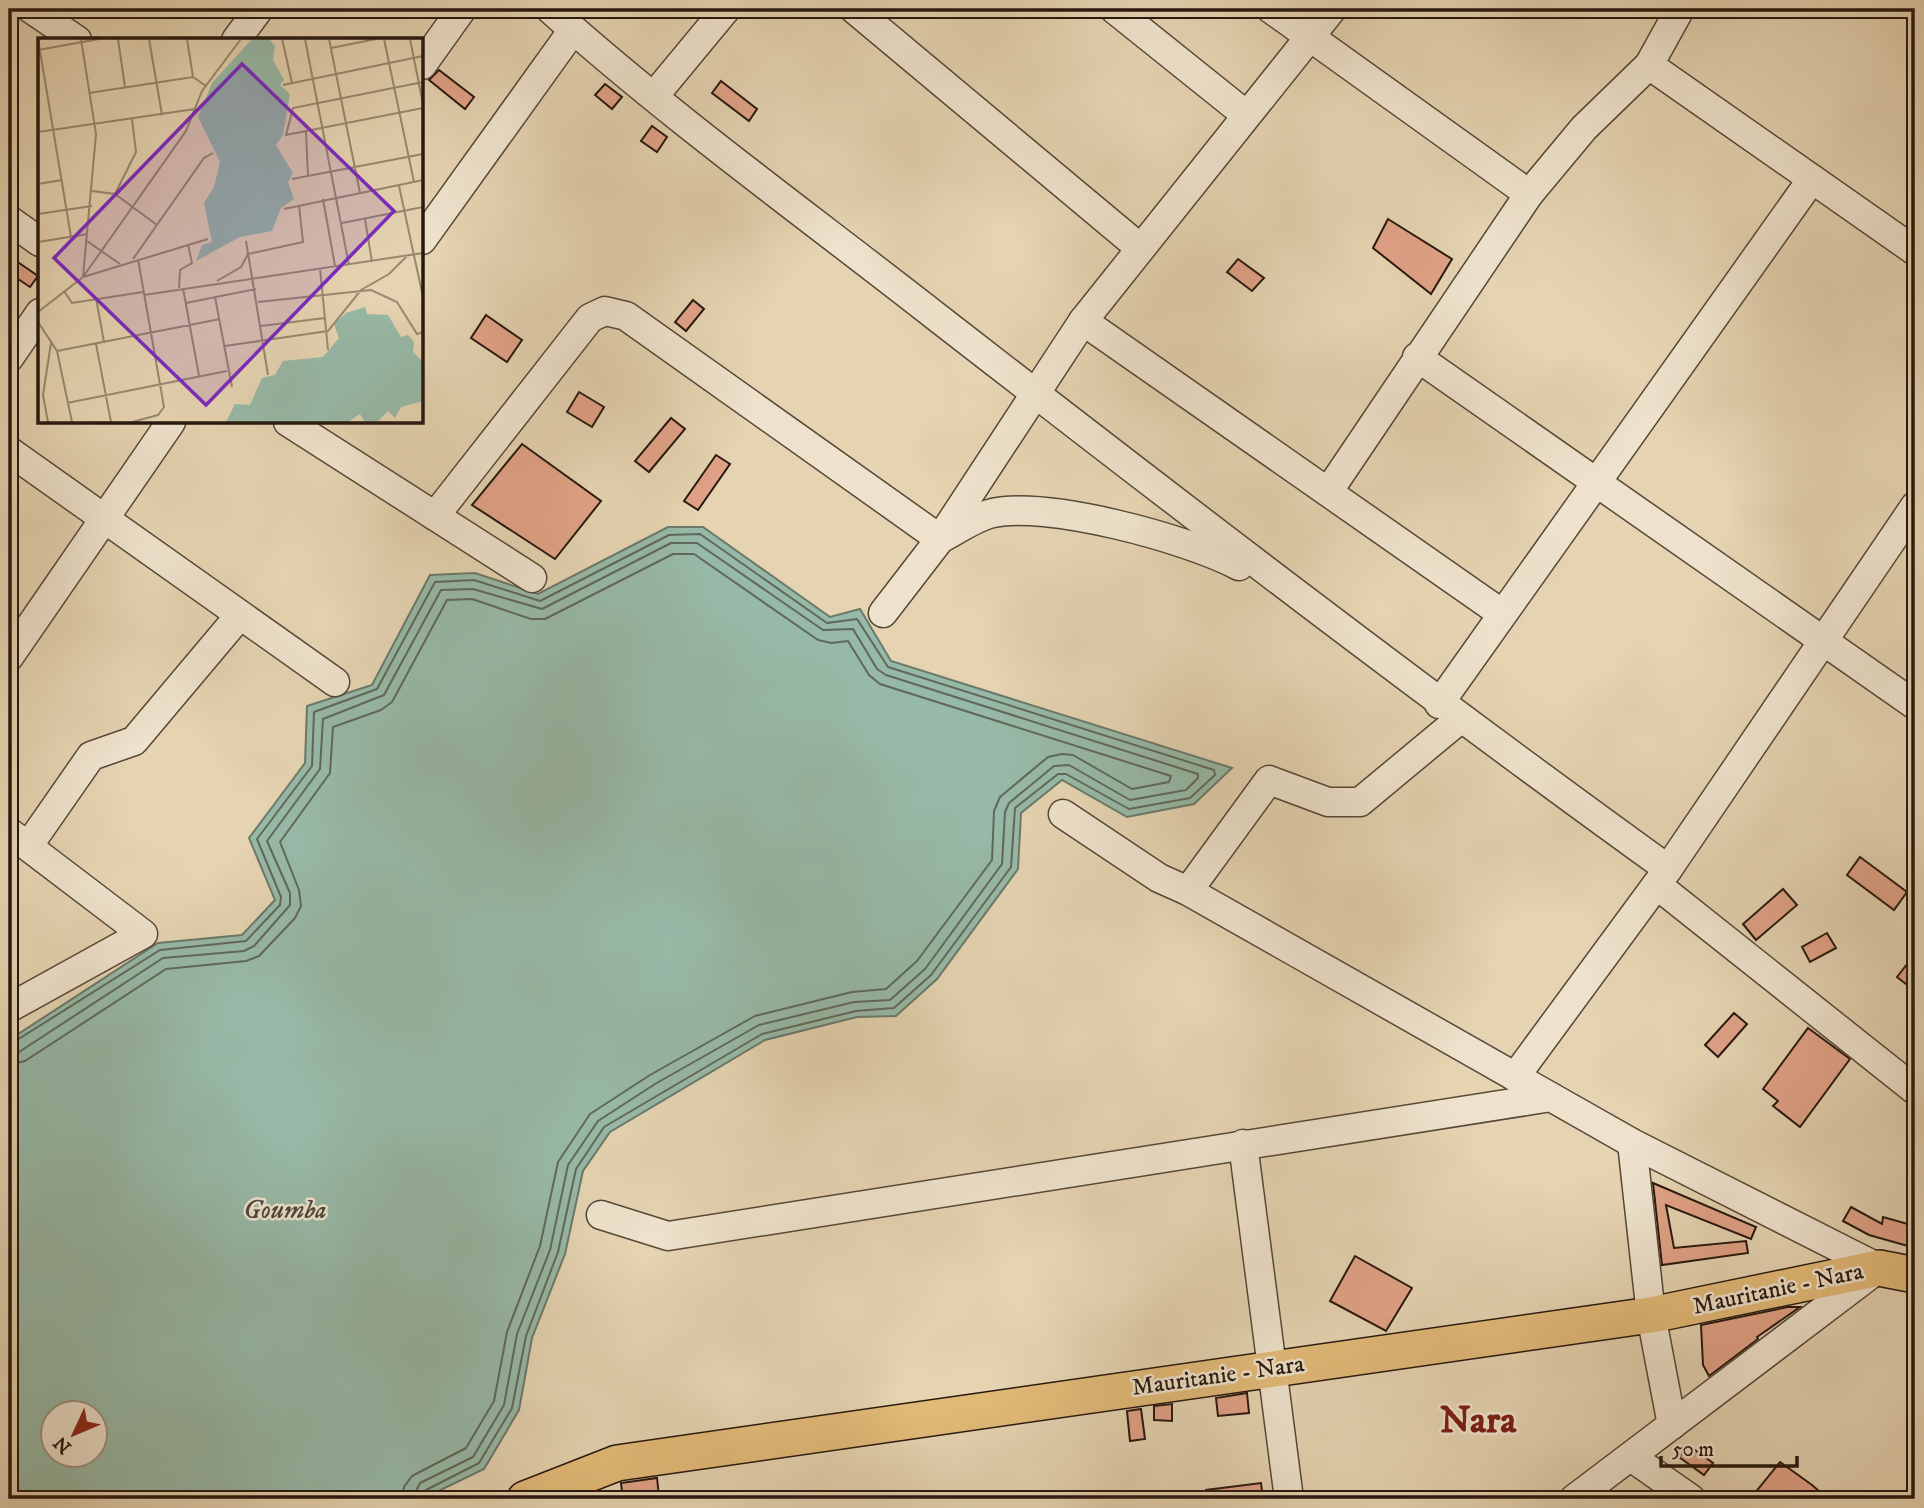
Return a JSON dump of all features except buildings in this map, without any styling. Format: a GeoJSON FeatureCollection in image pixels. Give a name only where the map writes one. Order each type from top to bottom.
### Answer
{"type":"FeatureCollection","features":[{"type":"Feature","properties":{"kind":"main road","name":"Mauritanie - Nara"},"geometry":{"type":"LineString","coordinates":[[525,1499],[617,1462],[1651,1314],[1879,1268],[1915,1275]]}},
{"type":"Feature","properties":{"kind":"street"},"geometry":{"type":"LineString","coordinates":[[32,9],[74,38]]}},
{"type":"Feature","properties":{"kind":"street"},"geometry":{"type":"LineString","coordinates":[[237,38],[259,9]]}},
{"type":"Feature","properties":{"kind":"street"},"geometry":{"type":"LineString","coordinates":[[424,62],[462,9]]}},
{"type":"Feature","properties":{"kind":"street"},"geometry":{"type":"LineString","coordinates":[[550,9],[654,96],[1662,877],[1915,1090]]}},
{"type":"Feature","properties":{"kind":"street"},"geometry":{"type":"LineString","coordinates":[[654,96],[726,9]]}},
{"type":"Feature","properties":{"kind":"street"},"geometry":{"type":"LineString","coordinates":[[854,9],[1140,248]]}},
{"type":"Feature","properties":{"kind":"street"},"geometry":{"type":"LineString","coordinates":[[1114,9],[1245,114]]}},
{"type":"Feature","properties":{"kind":"street"},"geometry":{"type":"LineString","coordinates":[[1271,9],[1530,194]]}},
{"type":"Feature","properties":{"kind":"street"},"geometry":{"type":"LineString","coordinates":[[883,613],[940,539],[1083,321],[1245,114],[1332,9]]}},
{"type":"Feature","properties":{"kind":"street"},"geometry":{"type":"LineString","coordinates":[[1328,492],[1530,194],[1584,128],[1649,65],[1679,9]]}},
{"type":"Feature","properties":{"kind":"street"},"geometry":{"type":"LineString","coordinates":[[424,237],[573,30]]}},
{"type":"Feature","properties":{"kind":"street"},"geometry":{"type":"LineString","coordinates":[[1649,65],[1915,251]]}},
{"type":"Feature","properties":{"kind":"street"},"geometry":{"type":"LineString","coordinates":[[1188,891],[1269,780],[1328,802],[1360,802],[1449,711],[1501,613],[1812,179]]}},
{"type":"Feature","properties":{"kind":"street"},"geometry":{"type":"LineString","coordinates":[[9,220],[38,241]]}},
{"type":"Feature","properties":{"kind":"street"},"geometry":{"type":"LineString","coordinates":[[435,516],[590,318],[604,311],[626,316],[940,539]]}},
{"type":"Feature","properties":{"kind":"street"},"geometry":{"type":"LineString","coordinates":[[9,358],[38,316]]}},
{"type":"Feature","properties":{"kind":"street"},"geometry":{"type":"LineString","coordinates":[[1083,321],[1501,613]]}},
{"type":"Feature","properties":{"kind":"street"},"geometry":{"type":"LineString","coordinates":[[1417,358],[1915,705]]}},
{"type":"Feature","properties":{"kind":"street"},"geometry":{"type":"LineString","coordinates":[[9,657],[170,424]]}},
{"type":"Feature","properties":{"kind":"street"},"geometry":{"type":"LineString","coordinates":[[292,424],[532,578]]}},
{"type":"Feature","properties":{"kind":"street"},"geometry":{"type":"LineString","coordinates":[[9,451],[335,682]]}},
{"type":"Feature","properties":{"kind":"street"},"geometry":{"type":"LineString","coordinates":[[1515,1077],[1662,877],[1915,506]]}},
{"type":"Feature","properties":{"kind":"street"},"geometry":{"type":"LineString","coordinates":[[940,539],[989,514],[1044,512],[1144,532],[1208,550],[1304,600]]}},
{"type":"Feature","properties":{"kind":"street"},"geometry":{"type":"LineString","coordinates":[[9,1008],[143,934],[19,839],[91,756],[134,741],[240,615]]}},
{"type":"Feature","properties":{"kind":"street"},"geometry":{"type":"LineString","coordinates":[[1063,814],[1159,878],[1188,891],[1632,1143],[1879,1268],[1574,1499]]}},
{"type":"Feature","properties":{"kind":"street"},"geometry":{"type":"LineString","coordinates":[[601,1215],[668,1236],[1551,1097]]}},
{"type":"Feature","properties":{"kind":"street"},"geometry":{"type":"LineString","coordinates":[[1632,1143],[1651,1314],[1672,1425]]}},
{"type":"Feature","properties":{"kind":"street"},"geometry":{"type":"LineString","coordinates":[[1243,1144],[1289,1499]]}},
{"type":"Feature","properties":{"kind":"street"},"geometry":{"type":"LineString","coordinates":[[1631,1457],[1691,1499]]}},
{"type":"Feature","properties":{"kind":"water","name":"Goumba"},"geometry":{"type":"Polygon","coordinates":[[[668,527],[703,527],[830,617],[860,609],[891,661],[1232,768],[1194,804],[1127,817],[1062,780],[1021,813],[1018,869],[937,979],[896,1016],[857,1017],[765,1040],[610,1132],[583,1171],[565,1254],[532,1338],[519,1410],[484,1469],[422,1499],[9,1499],[9,1040],[158,943],[242,935],[275,900],[249,838],[305,763],[307,706],[372,685],[430,575],[475,573],[538,594],[668,527]]]}},
{"type":"Feature","properties":{"kind":"district","name":"Nara"},"geometry":{"type":"Point","coordinates":[1478,1421]}}]}
